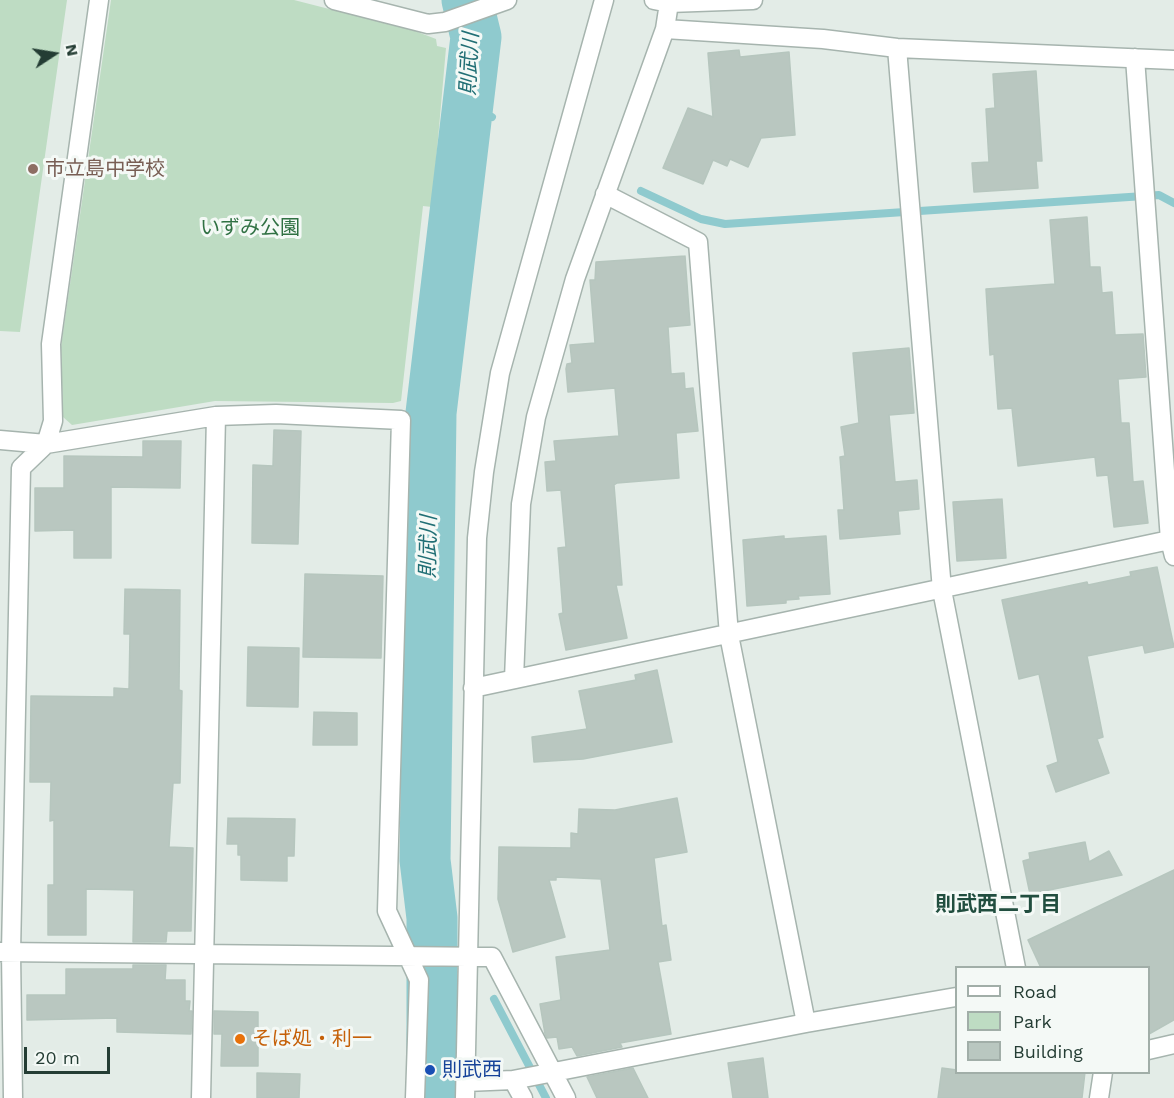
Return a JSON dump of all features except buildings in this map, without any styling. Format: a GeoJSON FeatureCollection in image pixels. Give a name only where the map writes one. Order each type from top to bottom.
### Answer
{"type":"FeatureCollection","features":[{"type":"Feature","properties":{"kind":"street"},"geometry":{"type":"LineString","coordinates":[[13,1098],[6,952],[21,468],[46,444],[53,421],[51,344],[99,0]]}},
{"type":"Feature","properties":{"kind":"street"},"geometry":{"type":"LineString","coordinates":[[334,0],[428,24],[445,22],[507,0]]}},
{"type":"Feature","properties":{"kind":"street"},"geometry":{"type":"LineString","coordinates":[[604,0],[500,373],[484,472],[477,538],[465,1090],[806,1023],[955,998]]}},
{"type":"Feature","properties":{"kind":"street"},"geometry":{"type":"LineString","coordinates":[[514,679],[521,504],[537,417],[575,279],[665,29],[661,1],[753,0]]}},
{"type":"Feature","properties":{"kind":"street"},"geometry":{"type":"LineString","coordinates":[[665,29],[823,39],[897,48],[1174,60]]}},
{"type":"Feature","properties":{"kind":"street"},"geometry":{"type":"LineString","coordinates":[[897,48],[942,590],[1016,966]]}},
{"type":"Feature","properties":{"kind":"street"},"geometry":{"type":"LineString","coordinates":[[473,688],[942,590],[1173,545],[1135,58]]}},
{"type":"Feature","properties":{"kind":"street"},"geometry":{"type":"LineString","coordinates":[[605,194],[698,242],[729,635],[806,1023]]}},
{"type":"Feature","properties":{"kind":"street"},"geometry":{"type":"LineString","coordinates":[[0,440],[46,444],[216,416],[276,414],[401,420],[387,911],[416,956],[419,980],[415,1098]]}},
{"type":"Feature","properties":{"kind":"street"},"geometry":{"type":"LineString","coordinates":[[201,1098],[216,416]]}},
{"type":"Feature","properties":{"kind":"street"},"geometry":{"type":"LineString","coordinates":[[6,952],[492,957],[533,1076],[566,1098]]}},
{"type":"Feature","properties":{"kind":"street"},"geometry":{"type":"LineString","coordinates":[[1150,1050],[1174,1044]]}},
{"type":"Feature","properties":{"kind":"street"},"geometry":{"type":"LineString","coordinates":[[1099,1098],[1103,1074]]}},
{"type":"Feature","properties":{"kind":"street"},"geometry":{"type":"LineString","coordinates":[[523,1098],[533,1076]]}},
{"type":"Feature","properties":{"kind":"green space","name":"市立島中学校"},"geometry":{"type":"Polygon","coordinates":[[[0,0],[67,0],[20,332],[0,331],[0,0]]]}},
{"type":"Feature","properties":{"kind":"green space","name":"いずみ公園"},"geometry":{"type":"Polygon","coordinates":[[[111,0],[294,0],[415,31],[436,39],[437,46],[446,48],[432,207],[423,206],[401,401],[393,403],[215,401],[72,425],[63,417],[61,347],[111,0]]]}},
{"type":"Feature","properties":{"kind":"waterway","name":"則武川"},"geometry":{"type":"LineString","coordinates":[[432,1098],[432,918],[425,860],[431,413],[476,37],[467,0]]}},
{"type":"Feature","properties":{"kind":"waterway"},"geometry":{"type":"LineString","coordinates":[[467,105],[492,117]]}},
{"type":"Feature","properties":{"kind":"waterway"},"geometry":{"type":"LineString","coordinates":[[641,191],[701,219],[725,224],[1159,195],[1174,203]]}},
{"type":"Feature","properties":{"kind":"waterway"},"geometry":{"type":"LineString","coordinates":[[494,999],[546,1098]]}},
{"type":"Feature","properties":{"kind":"place","name":"市立島中学校"},"geometry":{"type":"Point","coordinates":[33,169]}},
{"type":"Feature","properties":{"kind":"place","name":"そば処・利一"},"geometry":{"type":"Point","coordinates":[240,1039]}},
{"type":"Feature","properties":{"kind":"place","name":"則武西"},"geometry":{"type":"Point","coordinates":[430,1070]}},
{"type":"Feature","properties":{"kind":"district","name":"則武西二丁目"},"geometry":{"type":"Point","coordinates":[998,905]}}]}
